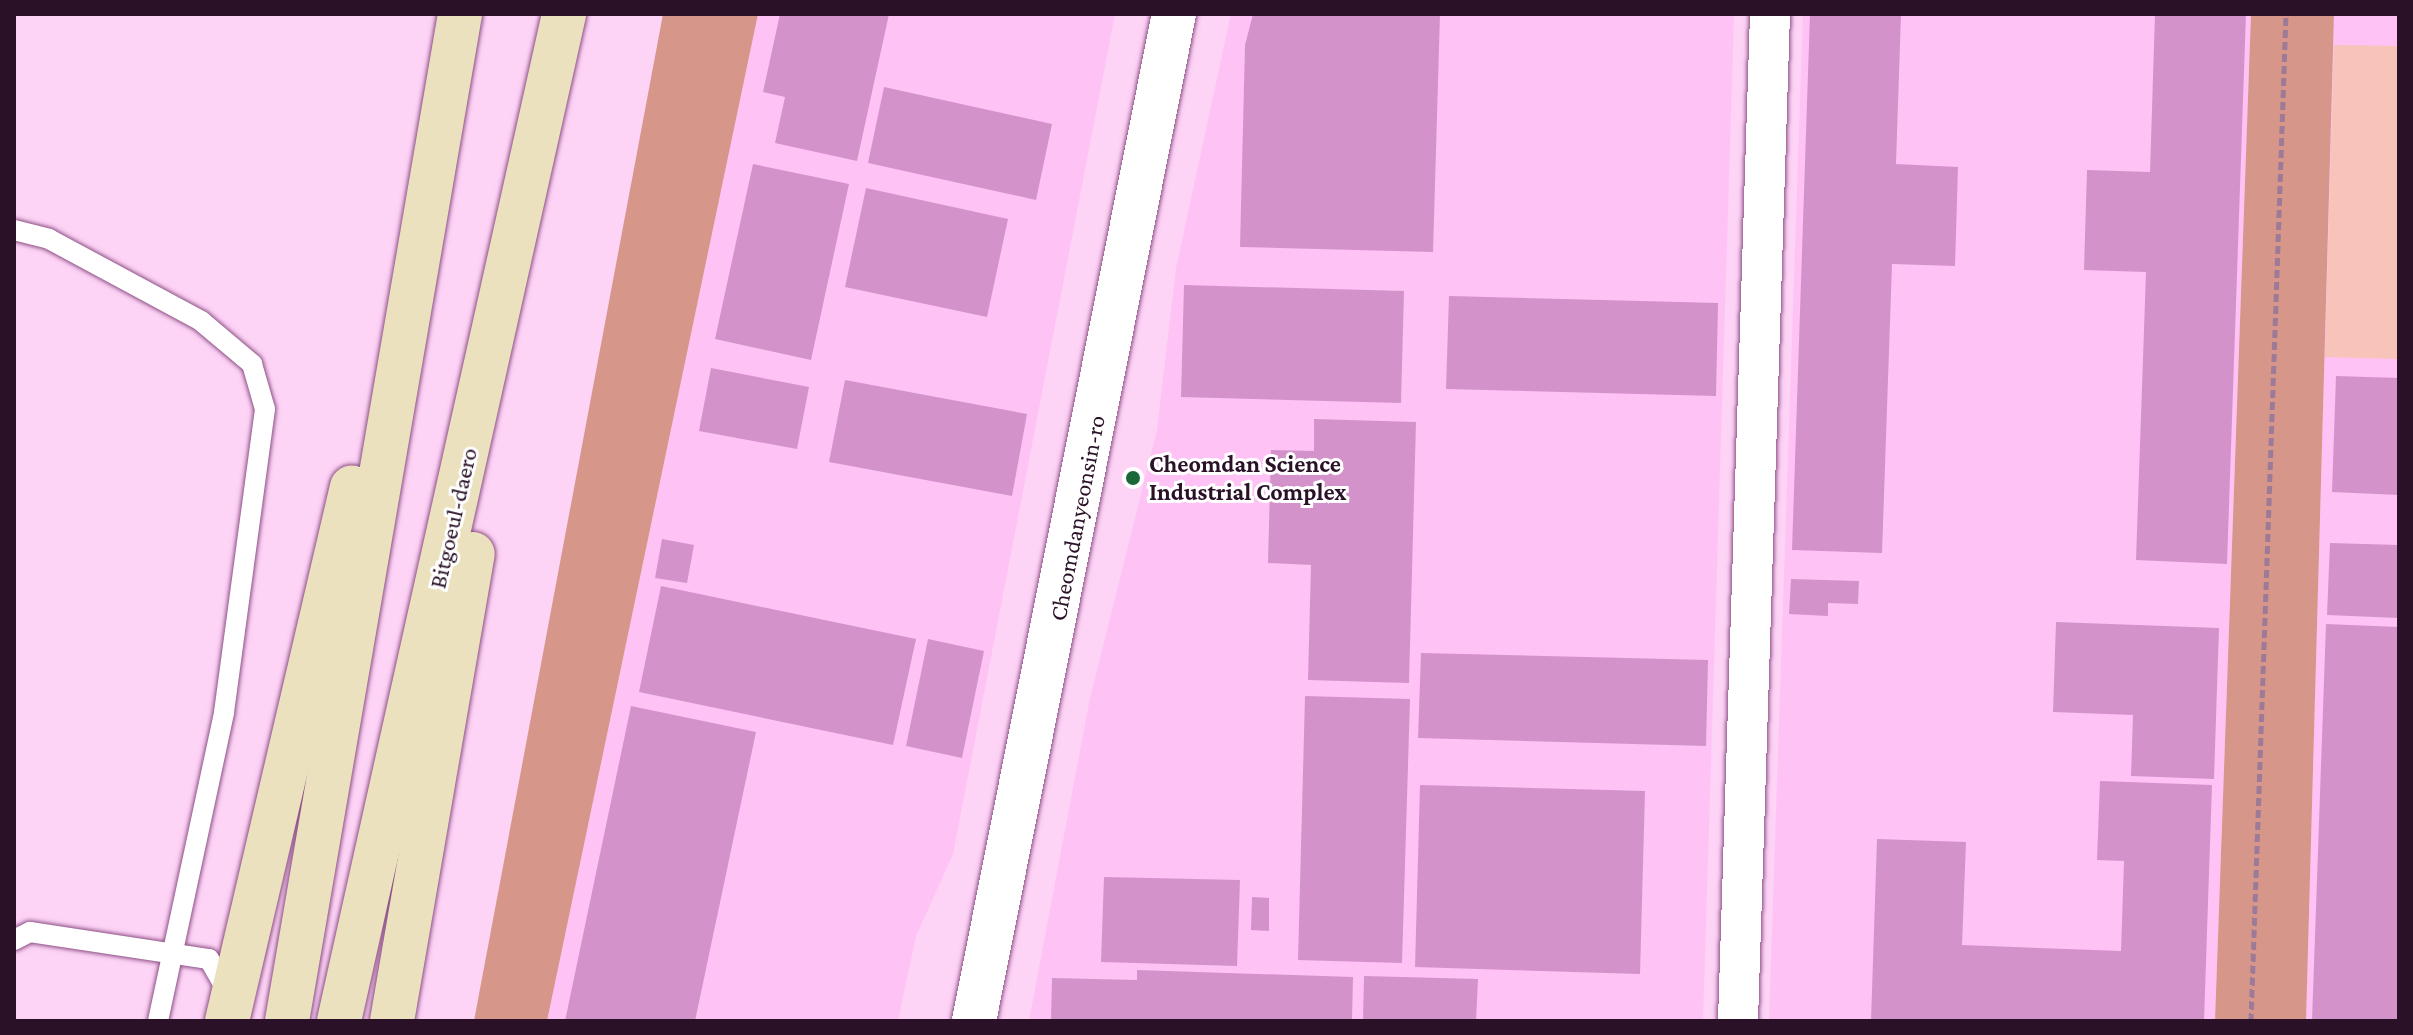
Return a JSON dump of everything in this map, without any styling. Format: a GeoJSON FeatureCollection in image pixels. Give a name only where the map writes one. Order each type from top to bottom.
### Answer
{"type":"FeatureCollection","features":[{"type":"Feature","properties":{"kind":"main road"},"geometry":{"type":"LineString","coordinates":[[287,1021],[460,14]]}},
{"type":"Feature","properties":{"kind":"main road","name":"Bitgoeul-daero"},"geometry":{"type":"LineString","coordinates":[[339,1021],[544,126],[564,14]]}},
{"type":"Feature","properties":{"kind":"main road"},"geometry":{"type":"LineString","coordinates":[[229,1010],[443,107]]}},
{"type":"Feature","properties":{"kind":"main road"},"geometry":{"type":"LineString","coordinates":[[392,1021],[544,126]]}},
{"type":"Feature","properties":{"kind":"street","name":"Cheomdanyeonsin-ro"},"geometry":{"type":"LineString","coordinates":[[974,1021],[1174,14]]}},
{"type":"Feature","properties":{"kind":"street"},"geometry":{"type":"LineString","coordinates":[[1738,1021],[1770,14]]}},
{"type":"Feature","properties":{"kind":"lane"},"geometry":{"type":"LineString","coordinates":[[14,230],[49,239],[201,321],[252,364],[265,409],[224,713],[158,1021]]}},
{"type":"Feature","properties":{"kind":"lane"},"geometry":{"type":"LineString","coordinates":[[14,940],[30,932],[174,951],[209,959],[229,1010]]}},
{"type":"Feature","properties":{"kind":"path"},"geometry":{"type":"LineString","coordinates":[[2251,1021],[2286,14]]}},
{"type":"Feature","properties":{"kind":"shaded area"},"geometry":{"type":"Polygon","coordinates":[[[663,14],[758,14],[547,1021],[474,1021],[663,14]]]}},
{"type":"Feature","properties":{"kind":"shaded area"},"geometry":{"type":"Polygon","coordinates":[[[758,14],[1115,14],[953,854],[916,936],[898,1021],[547,1021],[758,14]]]}},
{"type":"Feature","properties":{"kind":"shaded area"},"geometry":{"type":"Polygon","coordinates":[[[1231,14],[1734,14],[1703,1021],[1029,1021],[1090,698],[1157,430],[1176,268],[1231,14]]]}},
{"type":"Feature","properties":{"kind":"shaded area"},"geometry":{"type":"Polygon","coordinates":[[[1803,14],[2251,14],[2215,1021],[1769,1021],[1803,14]]]}},
{"type":"Feature","properties":{"kind":"shaded area"},"geometry":{"type":"Polygon","coordinates":[[[2251,14],[2334,14],[2306,1021],[2215,1021],[2251,14]]]}},
{"type":"Feature","properties":{"kind":"shaded area"},"geometry":{"type":"Polygon","coordinates":[[[2334,14],[2399,14],[2399,1021],[2306,1021],[2334,14]]]}},
{"type":"Feature","properties":{"kind":"shaded area"},"geometry":{"type":"Polygon","coordinates":[[[2334,45],[2399,46],[2399,359],[2325,357],[2334,45]]]}},
{"type":"Feature","properties":{"kind":"building"},"geometry":{"type":"Polygon","coordinates":[[[780,14],[889,14],[857,161],[775,143],[785,97],[763,92],[780,14]]]}},
{"type":"Feature","properties":{"kind":"building"},"geometry":{"type":"Polygon","coordinates":[[[1253,14],[1440,14],[1433,252],[1240,247],[1245,45],[1253,14]]]}},
{"type":"Feature","properties":{"kind":"building"},"geometry":{"type":"Polygon","coordinates":[[[1810,14],[1901,14],[1896,164],[1958,167],[1955,266],[1892,264],[1882,553],[1792,550],[1810,14]]]}},
{"type":"Feature","properties":{"kind":"building"},"geometry":{"type":"Polygon","coordinates":[[[2155,14],[2246,14],[2227,564],[2136,560],[2146,272],[2084,270],[2087,170],[2150,172],[2155,14]]]}},
{"type":"Feature","properties":{"kind":"building"},"geometry":{"type":"Polygon","coordinates":[[[884,87],[1052,124],[1036,200],[868,163],[884,87]]]}},
{"type":"Feature","properties":{"kind":"building"},"geometry":{"type":"Polygon","coordinates":[[[753,164],[849,184],[811,360],[715,339],[753,164]]]}},
{"type":"Feature","properties":{"kind":"building"},"geometry":{"type":"Polygon","coordinates":[[[866,188],[1008,219],[987,317],[845,287],[866,188]]]}},
{"type":"Feature","properties":{"kind":"building"},"geometry":{"type":"Polygon","coordinates":[[[1184,285],[1404,291],[1401,403],[1181,397],[1184,285]]]}},
{"type":"Feature","properties":{"kind":"building"},"geometry":{"type":"Polygon","coordinates":[[[1449,296],[1718,303],[1716,396],[1446,389],[1449,296]]]}},
{"type":"Feature","properties":{"kind":"building"},"geometry":{"type":"Polygon","coordinates":[[[711,368],[809,387],[797,449],[699,431],[711,368]]]}},
{"type":"Feature","properties":{"kind":"building"},"geometry":{"type":"Polygon","coordinates":[[[2336,376],[2399,378],[2399,495],[2332,492],[2336,376]]]}},
{"type":"Feature","properties":{"kind":"building"},"geometry":{"type":"Polygon","coordinates":[[[845,380],[1027,414],[1012,496],[829,462],[845,380]]]}},
{"type":"Feature","properties":{"kind":"building"},"geometry":{"type":"Polygon","coordinates":[[[1314,419],[1416,422],[1409,683],[1308,680],[1311,565],[1268,563],[1271,450],[1314,451],[1314,419]]]}},
{"type":"Feature","properties":{"kind":"building"},"geometry":{"type":"Polygon","coordinates":[[[662,539],[694,545],[687,583],[655,578],[662,539]]]}},
{"type":"Feature","properties":{"kind":"building"},"geometry":{"type":"Polygon","coordinates":[[[2330,543],[2399,545],[2399,618],[2327,615],[2330,543]]]}},
{"type":"Feature","properties":{"kind":"building"},"geometry":{"type":"Polygon","coordinates":[[[1791,579],[1859,581],[1858,604],[1828,603],[1828,616],[1789,614],[1791,579]]]}},
{"type":"Feature","properties":{"kind":"building"},"geometry":{"type":"Polygon","coordinates":[[[661,586],[916,639],[893,745],[639,692],[661,586]]]}},
{"type":"Feature","properties":{"kind":"building"},"geometry":{"type":"Polygon","coordinates":[[[2056,622],[2219,628],[2214,779],[2131,776],[2133,715],[2053,712],[2056,622]]]}},
{"type":"Feature","properties":{"kind":"building"},"geometry":{"type":"Polygon","coordinates":[[[2326,624],[2399,627],[2399,1021],[2312,1021],[2326,624]]]}},
{"type":"Feature","properties":{"kind":"building"},"geometry":{"type":"Polygon","coordinates":[[[928,639],[984,651],[962,758],[906,746],[928,639]]]}},
{"type":"Feature","properties":{"kind":"building"},"geometry":{"type":"Polygon","coordinates":[[[1421,653],[1708,660],[1706,746],[1418,738],[1421,653]]]}},
{"type":"Feature","properties":{"kind":"building"},"geometry":{"type":"Polygon","coordinates":[[[1305,696],[1410,699],[1402,963],[1298,960],[1305,696]]]}},
{"type":"Feature","properties":{"kind":"building"},"geometry":{"type":"Polygon","coordinates":[[[631,706],[756,732],[695,1021],[565,1021],[631,706]]]}},
{"type":"Feature","properties":{"kind":"building"},"geometry":{"type":"Polygon","coordinates":[[[2100,781],[2212,785],[2204,1021],[1871,1021],[1877,839],[1966,842],[1962,945],[2121,951],[2124,861],[2097,860],[2100,781]]]}},
{"type":"Feature","properties":{"kind":"building"},"geometry":{"type":"Polygon","coordinates":[[[1420,785],[1645,791],[1640,974],[1415,967],[1420,785]]]}},
{"type":"Feature","properties":{"kind":"building"},"geometry":{"type":"Polygon","coordinates":[[[1104,877],[1240,880],[1237,966],[1101,962],[1104,877]]]}},
{"type":"Feature","properties":{"kind":"building"},"geometry":{"type":"Polygon","coordinates":[[[1252,897],[1269,898],[1269,931],[1251,930],[1252,897]]]}},
{"type":"Feature","properties":{"kind":"building"},"geometry":{"type":"Polygon","coordinates":[[[1137,970],[1353,977],[1352,1021],[1051,1021],[1052,978],[1137,980],[1137,970]]]}},
{"type":"Feature","properties":{"kind":"building"},"geometry":{"type":"Polygon","coordinates":[[[1364,976],[1478,979],[1476,1021],[1363,1021],[1364,976]]]}},
{"type":"Feature","properties":{"kind":"place","name":"Cheomdan Science Industrial Complex"},"geometry":{"type":"Point","coordinates":[1133,478]}}]}
